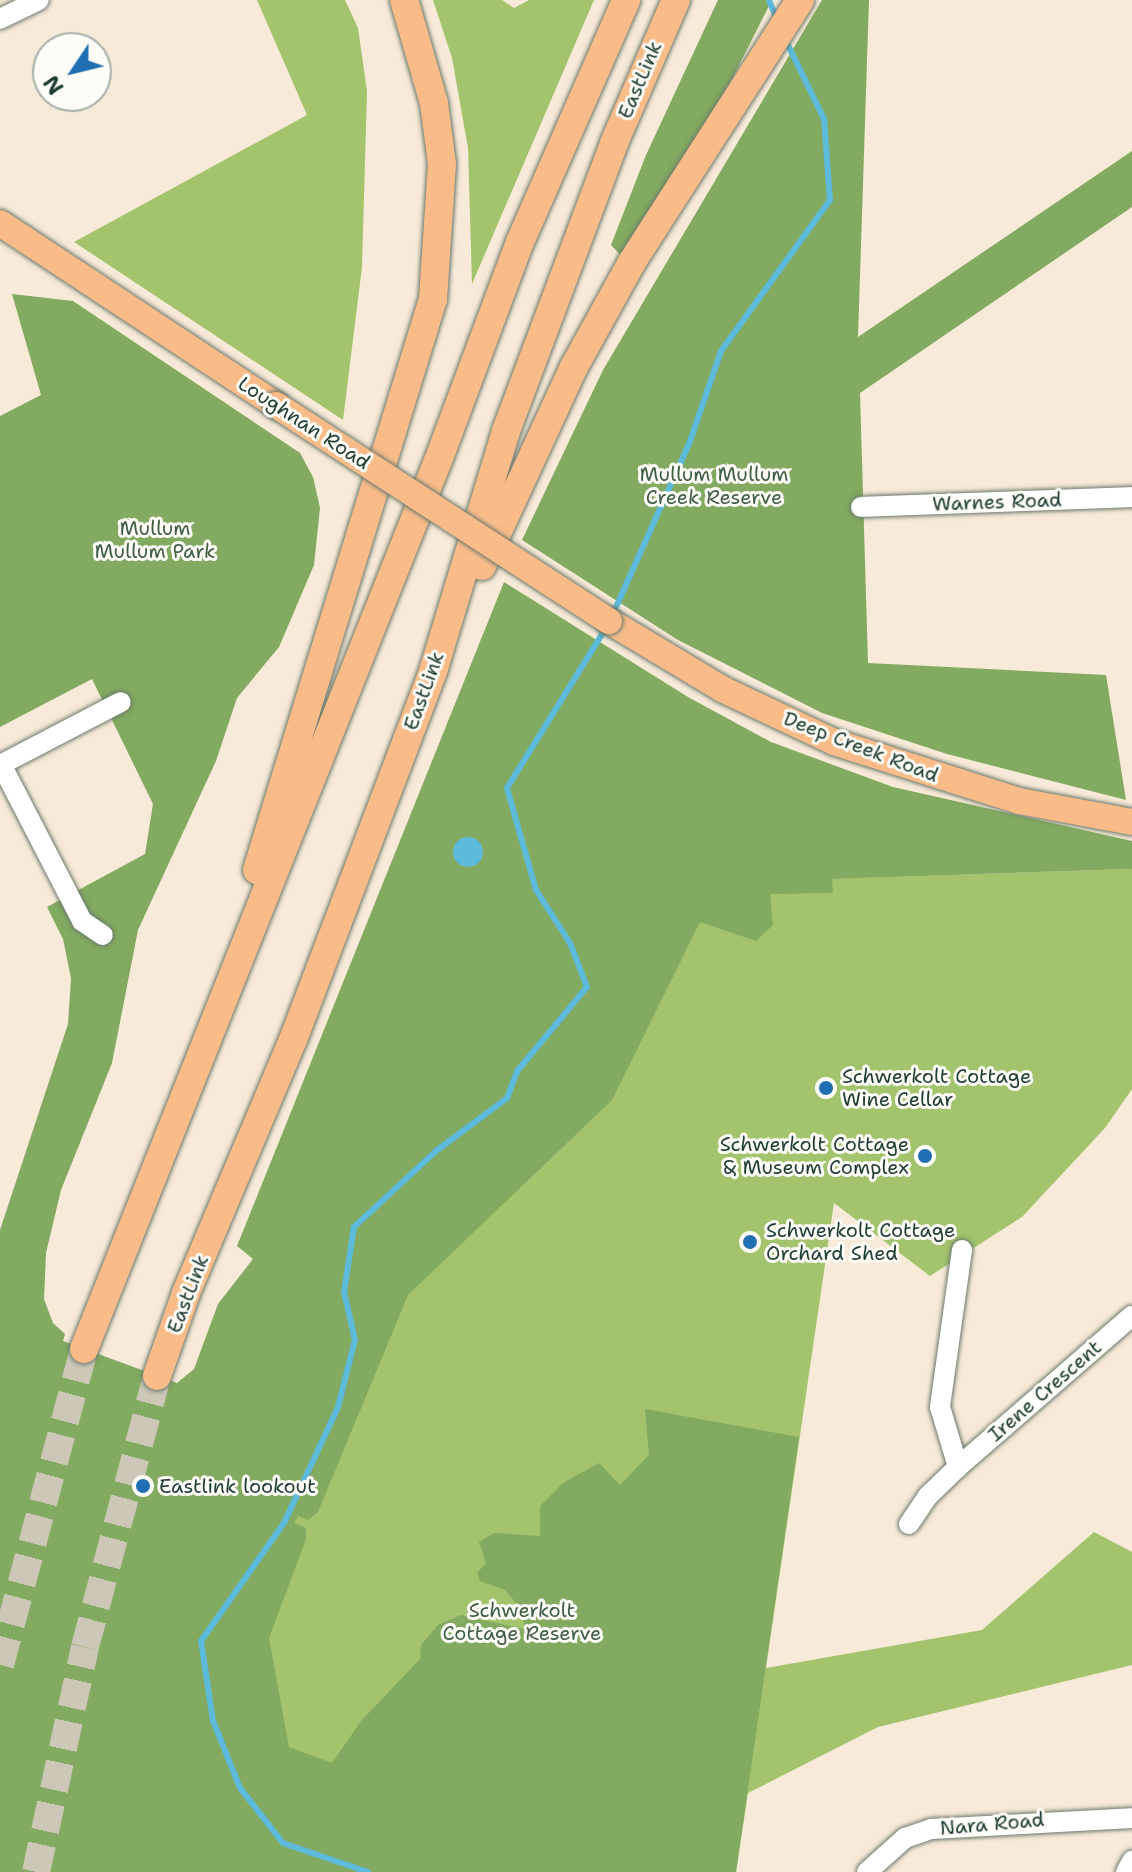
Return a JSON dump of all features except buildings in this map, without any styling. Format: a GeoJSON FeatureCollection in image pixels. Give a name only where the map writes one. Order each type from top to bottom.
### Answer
{"type":"FeatureCollection","features":[{"type":"Feature","properties":{"kind":"highway"},"geometry":{"type":"LineString","coordinates":[[217,1013],[433,299],[442,164],[434,103],[404,0]]}},
{"type":"Feature","properties":{"kind":"highway"},"geometry":{"type":"LineString","coordinates":[[434,668],[574,367],[632,262],[800,0]]}},
{"type":"Feature","properties":{"kind":"highway","name":"EastLink"},"geometry":{"type":"LineString","coordinates":[[157,1376],[186,1293],[299,1025],[434,668],[511,417],[614,143],[676,1]]}},
{"type":"Feature","properties":{"kind":"highway"},"geometry":{"type":"LineString","coordinates":[[84,1349],[438,461],[520,242],[624,4]]}},
{"type":"Feature","properties":{"kind":"main road","name":"Loughnan Road"},"geometry":{"type":"LineString","coordinates":[[0,223],[609,621]]}},
{"type":"Feature","properties":{"kind":"main road","name":"Deep Creek Road"},"geometry":{"type":"LineString","coordinates":[[609,621],[722,689],[834,742],[1019,801],[1132,822]]}},
{"type":"Feature","properties":{"kind":"street"},"geometry":{"type":"LineString","coordinates":[[0,19],[39,0]]}},
{"type":"Feature","properties":{"kind":"street","name":"Warnes Road"},"geometry":{"type":"LineString","coordinates":[[861,507],[1132,497]]}},
{"type":"Feature","properties":{"kind":"street"},"geometry":{"type":"LineString","coordinates":[[103,935],[82,921],[0,765],[121,702]]}},
{"type":"Feature","properties":{"kind":"street"},"geometry":{"type":"LineString","coordinates":[[958,1467],[940,1407],[962,1250]]}},
{"type":"Feature","properties":{"kind":"street","name":"Irene Crescent"},"geometry":{"type":"LineString","coordinates":[[909,1524],[927,1497],[958,1467],[1132,1316]]}},
{"type":"Feature","properties":{"kind":"street","name":"Nara Road"},"geometry":{"type":"LineString","coordinates":[[867,1872],[905,1838],[931,1829],[1132,1818]]}},
{"type":"Feature","properties":{"kind":"street"},"geometry":{"type":"LineString","coordinates":[[1126,1872],[1132,1861]]}},
{"type":"Feature","properties":{"kind":"green space"},"geometry":{"type":"Polygon","coordinates":[[[257,0],[345,0],[358,28],[367,91],[362,267],[343,420],[74,242],[307,115],[257,0]]]}},
{"type":"Feature","properties":{"kind":"green space"},"geometry":{"type":"Polygon","coordinates":[[[433,0],[502,0],[514,8],[529,0],[594,0],[472,284],[468,148],[452,58],[433,0]]]}},
{"type":"Feature","properties":{"kind":"green space"},"geometry":{"type":"Polygon","coordinates":[[[718,0],[772,0],[729,85],[624,259],[611,245],[646,155],[718,0]]]}},
{"type":"Feature","properties":{"kind":"green space","name":"Mullum Mullum Creek Reserve"},"geometry":{"type":"Polygon","coordinates":[[[822,0],[869,0],[858,337],[1132,151],[1132,207],[860,393],[868,663],[1106,675],[1126,800],[947,754],[822,713],[678,640],[522,540],[603,370],[822,0]]]}},
{"type":"Feature","properties":{"kind":"green space","name":"Mullum Mullum Park"},"geometry":{"type":"Polygon","coordinates":[[[12,294],[73,301],[300,453],[313,477],[320,508],[314,565],[279,647],[237,698],[216,761],[138,930],[112,1063],[61,1190],[46,1253],[44,1299],[53,1323],[65,1334],[63,1341],[177,1383],[194,1369],[218,1304],[253,1259],[237,1246],[504,582],[688,697],[771,742],[893,787],[1132,841],[1132,869],[832,879],[833,893],[770,894],[773,925],[756,941],[700,922],[612,1100],[408,1295],[318,1512],[308,1520],[298,1516],[294,1523],[306,1528],[306,1539],[269,1638],[289,1747],[332,1763],[361,1721],[420,1659],[421,1645],[438,1625],[461,1615],[524,1629],[523,1611],[505,1590],[480,1581],[477,1573],[486,1563],[479,1542],[494,1533],[540,1536],[540,1506],[563,1483],[599,1463],[620,1485],[649,1455],[645,1409],[799,1437],[736,1872],[0,1872],[0,1230],[68,1024],[71,978],[63,939],[47,907],[145,854],[153,804],[92,679],[0,727],[0,416],[41,395],[12,294]]]}},
{"type":"Feature","properties":{"kind":"green space","name":"Schwerkolt Cottage Reserve"},"geometry":{"type":"Polygon","coordinates":[[[1132,869],[1132,1089],[1105,1128],[1022,1217],[930,1276],[834,1203],[766,1668],[982,1630],[1094,1532],[1132,1552],[1132,1665],[878,1727],[748,1793],[736,1872],[356,1872],[218,1673],[305,1499],[337,1422],[586,971],[792,880],[1132,869]]]}},
{"type":"Feature","properties":{"kind":"water"},"geometry":{"type":"Polygon","coordinates":[[[468,837],[479,841],[483,852],[479,863],[468,867],[457,863],[453,852],[457,841],[468,837]]]}},
{"type":"Feature","properties":{"kind":"waterway"},"geometry":{"type":"LineString","coordinates":[[769,0],[777,20]]}},
{"type":"Feature","properties":{"kind":"waterway"},"geometry":{"type":"LineString","coordinates":[[612,616],[689,444],[721,351],[830,200],[824,119],[786,41]]}},
{"type":"Feature","properties":{"kind":"waterway"},"geometry":{"type":"LineString","coordinates":[[368,1872],[283,1843],[240,1788],[213,1721],[201,1641],[284,1523],[338,1407],[355,1340],[344,1292],[354,1227],[436,1151],[507,1098],[518,1070],[587,987],[570,943],[536,890],[507,788],[607,626]]}},
{"type":"Feature","properties":{"kind":"tunnel"},"geometry":{"type":"LineString","coordinates":[[0,1665],[84,1349]]}},
{"type":"Feature","properties":{"kind":"tunnel"},"geometry":{"type":"LineString","coordinates":[[36,1872],[85,1647],[157,1376]]}},
{"type":"Feature","properties":{"kind":"place","name":"Schwerkolt Cottage Wine Cellar"},"geometry":{"type":"Point","coordinates":[826,1088]}},
{"type":"Feature","properties":{"kind":"place","name":"Schwerkolt Cottage & Museum Complex"},"geometry":{"type":"Point","coordinates":[925,1156]}},
{"type":"Feature","properties":{"kind":"place","name":"Schwerkolt Cottage Orchard Shed"},"geometry":{"type":"Point","coordinates":[750,1242]}},
{"type":"Feature","properties":{"kind":"place","name":"Eastlink lookout"},"geometry":{"type":"Point","coordinates":[143,1486]}}]}
